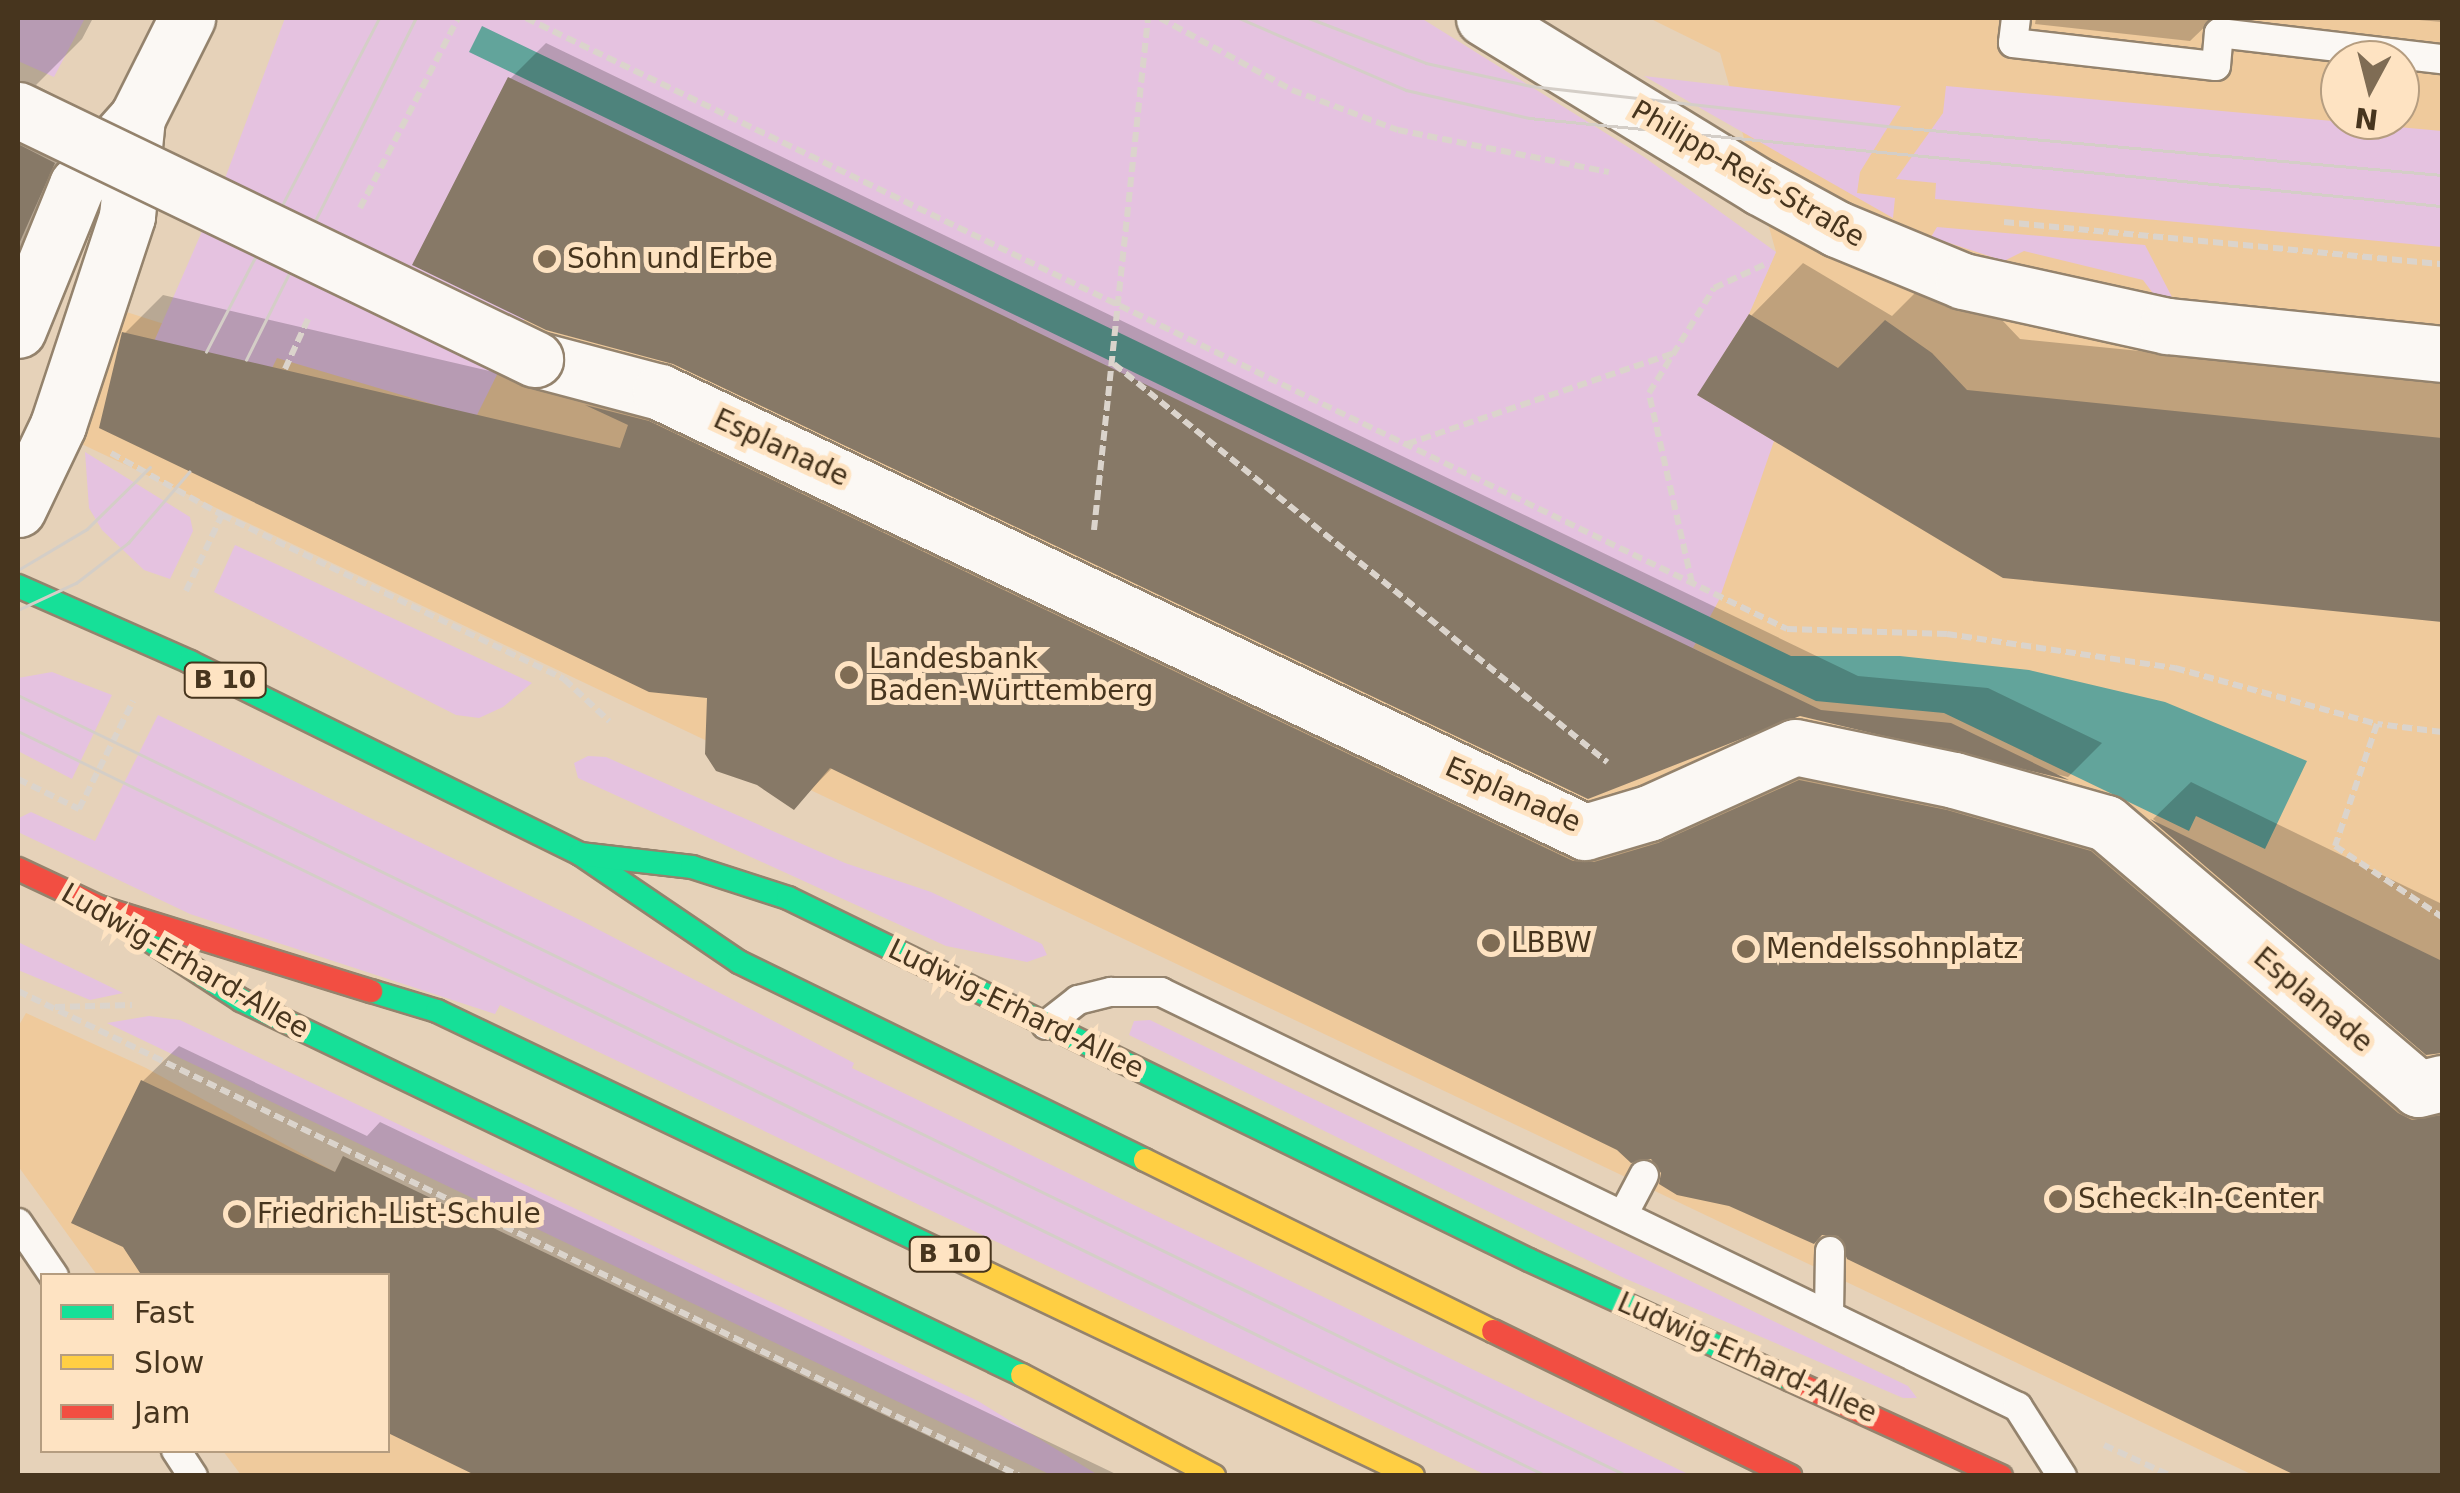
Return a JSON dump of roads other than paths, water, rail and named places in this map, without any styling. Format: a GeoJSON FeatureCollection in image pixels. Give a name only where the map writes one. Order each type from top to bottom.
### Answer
{"type":"FeatureCollection","features":[{"type":"Feature","properties":{"kind":"main road","name":"Ludwig-Erhard-Allee"},"geometry":{"type":"LineString","coordinates":[[18,586],[190,662],[580,854],[692,868],[788,898],[1529,1260],[2001,1476]]}},
{"type":"Feature","properties":{"kind":"main road","name":"B 10"},"geometry":{"type":"LineString","coordinates":[[580,854],[739,962],[1790,1476]]}},
{"type":"Feature","properties":{"kind":"main road","name":"Ludwig-Erhard-Allee"},"geometry":{"type":"LineString","coordinates":[[18,869],[99,907],[240,1000],[992,1360],[1214,1476]]}},
{"type":"Feature","properties":{"kind":"main road","name":"B 10"},"geometry":{"type":"LineString","coordinates":[[99,907],[436,1011],[1413,1476]]}},
{"type":"Feature","properties":{"kind":"street"},"geometry":{"type":"LineString","coordinates":[[18,330],[78,185],[137,118],[188,18]]}},
{"type":"Feature","properties":{"kind":"street","name":"Philipp-Reis-Straße"},"geometry":{"type":"LineString","coordinates":[[1507,24],[1837,229],[1963,281],[2098,314],[2442,354]]}},
{"type":"Feature","properties":{"kind":"street","name":"Esplanade"},"geometry":{"type":"LineString","coordinates":[[18,110],[558,351],[660,392],[1585,832],[1649,813],[1795,747],[1954,780],[2106,823],[2418,1090],[2442,1082]]}},
{"type":"Feature","properties":{"kind":"street"},"geometry":{"type":"LineString","coordinates":[[18,509],[58,426],[127,216],[137,118]]}},
{"type":"Feature","properties":{"kind":"lane"},"geometry":{"type":"LineString","coordinates":[[2016,18],[2013,43],[2216,66],[2219,34],[2442,59]]}},
{"type":"Feature","properties":{"kind":"lane"},"geometry":{"type":"LineString","coordinates":[[1046,1026],[1078,1000],[1111,992],[1161,992],[2018,1407],[2062,1476]]}},
{"type":"Feature","properties":{"kind":"lane"},"geometry":{"type":"LineString","coordinates":[[1623,1216],[1644,1175]]}},
{"type":"Feature","properties":{"kind":"lane"},"geometry":{"type":"LineString","coordinates":[[18,1223],[52,1273]]}},
{"type":"Feature","properties":{"kind":"lane"},"geometry":{"type":"LineString","coordinates":[[1829,1315],[1830,1251]]}},
{"type":"Feature","properties":{"kind":"lane"},"geometry":{"type":"LineString","coordinates":[[178,1453],[193,1476]]}},
{"type":"Feature","properties":{"kind":"water"},"geometry":{"type":"Polygon","coordinates":[[[482,26],[1791,656],[1900,656],[2029,670],[2165,702],[2307,761],[2265,849],[2196,816],[2189,831],[1944,713],[1816,701],[469,52],[482,26]]]}},
{"type":"Feature","properties":{"kind":"tram line"},"geometry":{"type":"LineString","coordinates":[[206,352],[379,18]]}},
{"type":"Feature","properties":{"kind":"tram line"},"geometry":{"type":"LineString","coordinates":[[246,360],[416,18]]}},
{"type":"Feature","properties":{"kind":"tram line"},"geometry":{"type":"LineString","coordinates":[[1239,18],[1406,90],[1529,118],[2442,206]]}},
{"type":"Feature","properties":{"kind":"tram line"},"geometry":{"type":"LineString","coordinates":[[1309,18],[1426,63],[1531,86],[1907,128],[2442,175]]}},
{"type":"Feature","properties":{"kind":"tram line"},"geometry":{"type":"LineString","coordinates":[[18,570],[87,529],[150,467]]}},
{"type":"Feature","properties":{"kind":"tram line"},"geometry":{"type":"LineString","coordinates":[[18,610],[76,583],[128,543],[189,472]]}},
{"type":"Feature","properties":{"kind":"tram line"},"geometry":{"type":"LineString","coordinates":[[18,695],[1628,1476]]}},
{"type":"Feature","properties":{"kind":"tram line"},"geometry":{"type":"LineString","coordinates":[[18,731],[1547,1476]]}},
{"type":"Feature","properties":{"kind":"place","name":"Sohn und Erbe"},"geometry":{"type":"Point","coordinates":[547,259]}},
{"type":"Feature","properties":{"kind":"place","name":"Landesbank Baden-Württemberg"},"geometry":{"type":"Point","coordinates":[849,675]}},
{"type":"Feature","properties":{"kind":"place","name":"LBBW"},"geometry":{"type":"Point","coordinates":[1491,943]}},
{"type":"Feature","properties":{"kind":"place","name":"Mendelssohnplatz"},"geometry":{"type":"Point","coordinates":[1746,949]}},
{"type":"Feature","properties":{"kind":"place","name":"Scheck-In-Center"},"geometry":{"type":"Point","coordinates":[2058,1199]}},
{"type":"Feature","properties":{"kind":"place","name":"Friedrich-List-Schule"},"geometry":{"type":"Point","coordinates":[237,1214]}}]}
